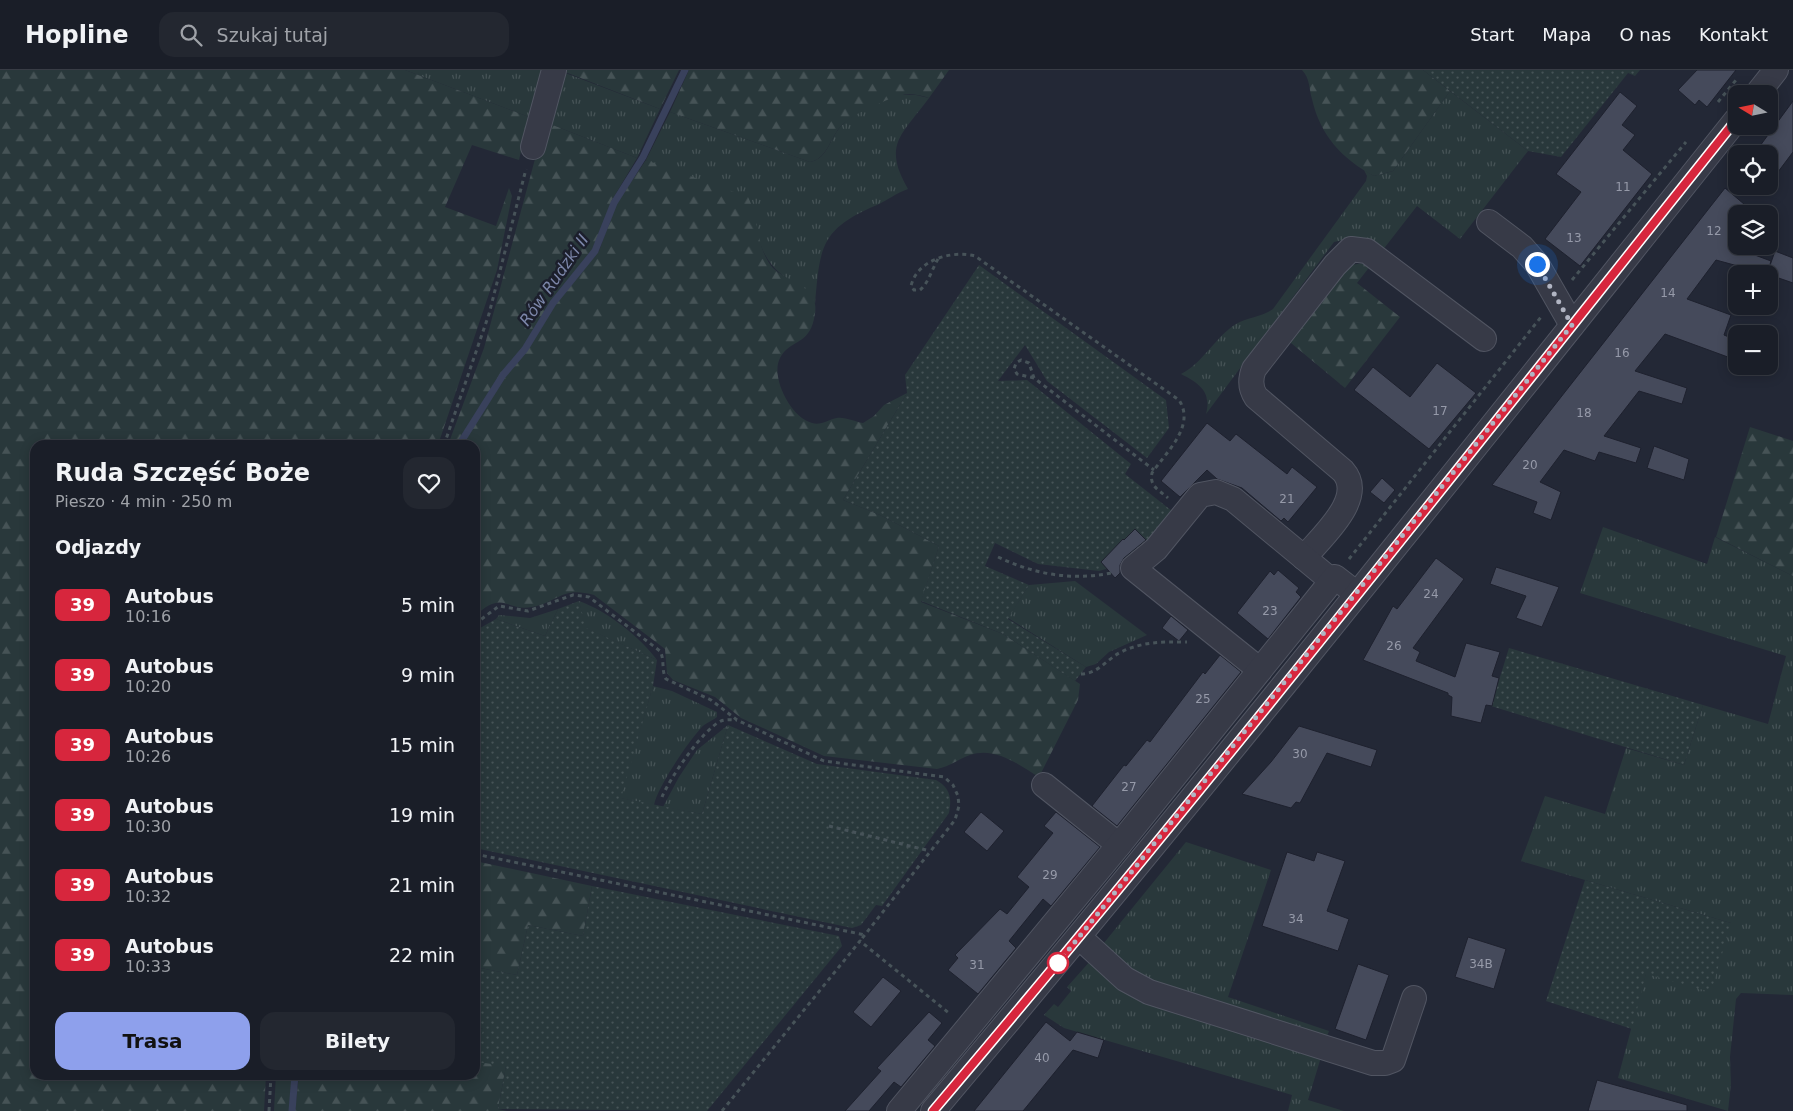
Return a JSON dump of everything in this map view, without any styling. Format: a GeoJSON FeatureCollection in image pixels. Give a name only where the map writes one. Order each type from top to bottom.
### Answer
{"type":"FeatureCollection","features":[{"type":"Feature","properties":{"kind":"street"},"geometry":{"type":"LineString","coordinates":[[533,147],[554,70]]}},
{"type":"Feature","properties":{"kind":"street"},"geometry":{"type":"LineString","coordinates":[[1764,85],[1776,70]]}},
{"type":"Feature","properties":{"kind":"street"},"geometry":{"type":"LineString","coordinates":[[933,1111],[1079,937],[1357,594],[1728,130]]}},
{"type":"Feature","properties":{"kind":"street"},"geometry":{"type":"LineString","coordinates":[[1489,222],[1531,256],[1572,325]]}},
{"type":"Feature","properties":{"kind":"street"},"geometry":{"type":"LineString","coordinates":[[1304,558],[1346,507],[1349,501],[1351,483],[1343,472],[1256,397],[1253,392],[1252,377],[1254,369],[1335,265],[1351,250],[1367,251],[1484,339]]}},
{"type":"Feature","properties":{"kind":"street"},"geometry":{"type":"LineString","coordinates":[[1260,670],[1133,568],[1148,558],[1200,495],[1208,492],[1226,495],[1304,558],[1357,594]]}},
{"type":"Feature","properties":{"kind":"street"},"geometry":{"type":"LineString","coordinates":[[899,1111],[1119,846],[1333,579]]}},
{"type":"Feature","properties":{"kind":"street"},"geometry":{"type":"LineString","coordinates":[[1044,785],[1119,846]]}},
{"type":"Feature","properties":{"kind":"street"},"geometry":{"type":"LineString","coordinates":[[1079,937],[1125,979],[1149,992],[1373,1063],[1384,1063],[1393,1060],[1414,998]]}},
{"type":"Feature","properties":{"kind":"path"},"geometry":{"type":"LineString","coordinates":[[1713,108],[1738,78]]}},
{"type":"Feature","properties":{"kind":"path"},"geometry":{"type":"LineString","coordinates":[[1333,579],[1556,299],[1688,139]]}},
{"type":"Feature","properties":{"kind":"path"},"geometry":{"type":"LineString","coordinates":[[446,440],[491,307],[533,147]]}},
{"type":"Feature","properties":{"kind":"path"},"geometry":{"type":"LineString","coordinates":[[938,259],[924,287],[920,290],[914,290],[911,286],[918,269],[925,264],[938,259],[962,254],[975,256],[1179,400],[1186,413],[1183,429],[1154,470],[1151,479],[1152,485],[1186,512]]}},
{"type":"Feature","properties":{"kind":"path"},"geometry":{"type":"LineString","coordinates":[[1034,378],[1029,363],[1021,360],[1016,363],[1014,368],[1017,374],[1034,378],[1154,470]]}},
{"type":"Feature","properties":{"kind":"path"},"geometry":{"type":"LineString","coordinates":[[998,558],[1027,570],[1054,575],[1084,576],[1133,568]]}},
{"type":"Feature","properties":{"kind":"path"},"geometry":{"type":"LineString","coordinates":[[480,620],[499,606],[528,611],[573,596],[589,597],[660,650],[663,656],[663,674],[666,680],[711,700],[737,720],[832,763],[932,774],[949,780],[957,790],[958,813],[955,820],[865,935],[722,1111]]}},
{"type":"Feature","properties":{"kind":"path"},"geometry":{"type":"LineString","coordinates":[[1081,674],[1093,672],[1120,652],[1144,643],[1157,641],[1225,641]]}},
{"type":"Feature","properties":{"kind":"path"},"geometry":{"type":"LineString","coordinates":[[662,797],[699,741],[722,721],[737,720]]}},
{"type":"Feature","properties":{"kind":"path"},"geometry":{"type":"LineString","coordinates":[[828,826],[930,851]]}},
{"type":"Feature","properties":{"kind":"path"},"geometry":{"type":"LineString","coordinates":[[480,855],[865,935]]}},
{"type":"Feature","properties":{"kind":"path"},"geometry":{"type":"LineString","coordinates":[[860,941],[968,1028]]}},
{"type":"Feature","properties":{"kind":"path"},"geometry":{"type":"LineString","coordinates":[[270,1111],[271,1080]]}},
{"type":"Feature","properties":{"kind":"green space"},"geometry":{"type":"Polygon","coordinates":[[[0,70],[405,70],[529,117],[519,160],[472,145],[445,207],[496,226],[509,188],[512,196],[497,270],[440,440],[30,440],[30,1080],[266,1080],[264,1111],[0,1111],[0,70]]]}},
{"type":"Feature","properties":{"kind":"green space"},"geometry":{"type":"Polygon","coordinates":[[[405,70],[542,70],[529,117],[405,70]]]}},
{"type":"Feature","properties":{"kind":"green space"},"geometry":{"type":"Polygon","coordinates":[[[560,70],[679,70],[660,109],[560,70]]]}},
{"type":"Feature","properties":{"kind":"green space"},"geometry":{"type":"Polygon","coordinates":[[[689,70],[949,70],[929,98],[912,94],[898,96],[851,118],[837,131],[820,157],[810,162],[670,112],[689,70]]]}},
{"type":"Feature","properties":{"kind":"green space"},"geometry":{"type":"Polygon","coordinates":[[[1302,70],[1423,70],[1450,91],[1393,171],[1374,176],[1342,154],[1327,135],[1316,112],[1308,80],[1302,70]]]}},
{"type":"Feature","properties":{"kind":"green space"},"geometry":{"type":"Polygon","coordinates":[[[1423,70],[1640,70],[1635,76],[1628,73],[1561,157],[1528,151],[1423,70]]]}},
{"type":"Feature","properties":{"kind":"green space"},"geometry":{"type":"Polygon","coordinates":[[[560,71],[660,109],[637,158],[545,122],[560,71]]]}},
{"type":"Feature","properties":{"kind":"green space"},"geometry":{"type":"Polygon","coordinates":[[[1450,91],[1528,151],[1460,239],[1417,206],[1382,251],[1352,238],[1334,242],[1206,414],[1207,400],[1203,389],[1181,374],[1196,363],[1236,324],[1273,309],[1366,181],[1367,176],[1364,170],[1374,176],[1393,171],[1450,91]]]}},
{"type":"Feature","properties":{"kind":"green space"},"geometry":{"type":"Polygon","coordinates":[[[900,95],[916,95],[929,98],[904,131],[896,150],[900,174],[908,189],[858,214],[834,232],[826,242],[822,254],[815,304],[805,290],[781,274],[768,260],[756,230],[646,160],[670,112],[810,162],[821,157],[838,130],[854,115],[885,99],[900,95]]]}},
{"type":"Feature","properties":{"kind":"green space"},"geometry":{"type":"Polygon","coordinates":[[[545,122],[637,158],[612,200],[594,250],[552,300],[524,348],[503,372],[461,440],[450,440],[484,348],[545,122]]]}},
{"type":"Feature","properties":{"kind":"green space"},"geometry":{"type":"Polygon","coordinates":[[[646,160],[748,197],[752,206],[760,242],[767,260],[778,272],[808,291],[815,304],[814,319],[808,334],[784,352],[778,366],[780,386],[784,396],[804,420],[815,424],[840,418],[863,423],[874,416],[884,405],[907,393],[843,500],[880,515],[939,546],[921,602],[1003,634],[1080,684],[1078,700],[1039,777],[1015,762],[989,753],[970,755],[946,767],[937,769],[824,756],[741,718],[715,697],[673,680],[667,673],[665,649],[594,595],[575,592],[541,605],[523,608],[505,603],[492,604],[480,612],[480,440],[465,440],[504,377],[528,349],[556,302],[599,251],[616,204],[646,160]]]}},
{"type":"Feature","properties":{"kind":"green space"},"geometry":{"type":"Polygon","coordinates":[[[1363,263],[1371,265],[1357,283],[1400,317],[1345,388],[1285,338],[1346,266],[1363,263]]]}},
{"type":"Feature","properties":{"kind":"green space"},"geometry":{"type":"Polygon","coordinates":[[[979,265],[1166,400],[1169,428],[1147,458],[1047,381],[1025,345],[998,381],[1027,380],[1131,464],[1125,474],[1172,511],[1137,560],[1099,571],[1038,564],[995,543],[985,566],[1029,585],[1008,619],[1086,667],[1075,681],[1003,634],[921,601],[939,546],[880,515],[843,500],[907,393],[905,375],[979,265]]]}},
{"type":"Feature","properties":{"kind":"green space"},"geometry":{"type":"Polygon","coordinates":[[[1750,427],[1793,441],[1793,576],[1716,537],[1750,427]]]}},
{"type":"Feature","properties":{"kind":"green space"},"geometry":{"type":"Polygon","coordinates":[[[1603,527],[1707,564],[1715,537],[1793,576],[1793,995],[1741,993],[1736,999],[1730,1057],[1731,1084],[1728,1111],[1618,1078],[1646,973],[1731,923],[1521,861],[1545,796],[1605,814],[1626,748],[1684,765],[1703,705],[1768,724],[1786,656],[1580,593],[1603,527]]]}},
{"type":"Feature","properties":{"kind":"green space"},"geometry":{"type":"Polygon","coordinates":[[[1075,581],[1147,635],[1109,652],[1096,664],[1086,667],[1008,618],[1029,585],[1075,581]]]}},
{"type":"Feature","properties":{"kind":"green space"},"geometry":{"type":"Polygon","coordinates":[[[579,601],[590,605],[622,625],[657,660],[585,628],[579,601]]]}},
{"type":"Feature","properties":{"kind":"green space"},"geometry":{"type":"Polygon","coordinates":[[[579,601],[586,628],[657,660],[653,686],[621,798],[702,814],[728,725],[817,764],[936,780],[944,786],[949,794],[949,813],[882,906],[876,905],[861,925],[852,928],[480,849],[480,628],[496,619],[545,636],[558,609],[579,601]]]}},
{"type":"Feature","properties":{"kind":"green space"},"geometry":{"type":"Polygon","coordinates":[[[558,609],[545,636],[496,619],[499,615],[530,618],[558,609]]]}},
{"type":"Feature","properties":{"kind":"green space"},"geometry":{"type":"Polygon","coordinates":[[[1509,648],[1703,705],[1684,765],[1491,706],[1509,648]]]}},
{"type":"Feature","properties":{"kind":"green space"},"geometry":{"type":"Polygon","coordinates":[[[653,686],[672,691],[717,712],[717,717],[703,726],[681,754],[656,797],[654,805],[620,798],[653,686]]]}},
{"type":"Feature","properties":{"kind":"green space"},"geometry":{"type":"Polygon","coordinates":[[[728,725],[702,814],[663,807],[679,777],[697,750],[728,725]]]}},
{"type":"Feature","properties":{"kind":"green space"},"geometry":{"type":"Polygon","coordinates":[[[1186,842],[1271,870],[1228,997],[1329,1031],[1325,1042],[1150,987],[1099,949],[1186,842]]]}},
{"type":"Feature","properties":{"kind":"green space"},"geometry":{"type":"Polygon","coordinates":[[[480,862],[592,886],[583,936],[528,925],[517,975],[480,968],[480,862]]]}},
{"type":"Feature","properties":{"kind":"green space"},"geometry":{"type":"Polygon","coordinates":[[[1585,880],[1731,923],[1711,992],[1646,974],[1632,1029],[1546,1001],[1585,880]]]}},
{"type":"Feature","properties":{"kind":"green space"},"geometry":{"type":"Polygon","coordinates":[[[592,886],[839,936],[842,946],[707,1111],[498,1109],[506,1066],[480,1062],[480,1046],[483,1029],[480,1028],[480,968],[517,975],[528,925],[583,936],[592,886]]]}},
{"type":"Feature","properties":{"kind":"green space"},"geometry":{"type":"Polygon","coordinates":[[[1092,959],[1322,1054],[1308,1100],[1344,1111],[1288,1111],[1292,1095],[1064,1028],[1044,1015],[1054,1004],[1058,1007],[1071,991],[1067,987],[1092,959]]]}},
{"type":"Feature","properties":{"kind":"green space"},"geometry":{"type":"Polygon","coordinates":[[[480,1028],[483,1029],[506,1066],[498,1109],[507,1111],[295,1111],[298,1080],[480,1080],[480,1028]]]}},
{"type":"Feature","properties":{"kind":"green space"},"geometry":{"type":"Polygon","coordinates":[[[276,1080],[292,1080],[289,1111],[274,1111],[276,1080]]]}},
{"type":"Feature","properties":{"kind":"building"},"geometry":{"type":"Polygon","coordinates":[[[1697,70],[1736,70],[1707,107],[1699,100],[1695,105],[1678,90],[1697,70]]]}},
{"type":"Feature","properties":{"kind":"building"},"geometry":{"type":"Polygon","coordinates":[[[1620,92],[1637,106],[1622,125],[1635,135],[1623,150],[1652,174],[1580,266],[1545,239],[1581,192],[1556,174],[1620,92]]]}},
{"type":"Feature","properties":{"kind":"building"},"geometry":{"type":"Polygon","coordinates":[[[1793,101],[1793,152],[1778,172],[1778,145],[1761,145],[1768,135],[1778,135],[1778,121],[1793,101]]]}},
{"type":"Feature","properties":{"kind":"building"},"geometry":{"type":"Polygon","coordinates":[[[1725,188],[1728,191],[1728,195],[1733,195],[1745,205],[1728,205],[1728,255],[1755,255],[1771,261],[1770,265],[1734,265],[1716,260],[1687,299],[1731,315],[1724,335],[1728,337],[1728,357],[1665,334],[1635,371],[1687,388],[1682,404],[1639,391],[1604,436],[1641,448],[1636,463],[1599,452],[1595,461],[1564,450],[1540,482],[1561,492],[1551,520],[1533,513],[1537,502],[1492,485],[1725,188]]]}},
{"type":"Feature","properties":{"kind":"building"},"geometry":{"type":"Polygon","coordinates":[[[1778,252],[1793,258],[1793,283],[1778,278],[1778,265],[1770,265],[1774,255],[1778,255],[1778,252]]]}},
{"type":"Feature","properties":{"kind":"building"},"geometry":{"type":"Polygon","coordinates":[[[1437,363],[1476,393],[1429,449],[1354,390],[1373,367],[1410,397],[1437,363]]]}},
{"type":"Feature","properties":{"kind":"building"},"geometry":{"type":"Polygon","coordinates":[[[1207,423],[1230,441],[1236,434],[1287,474],[1292,467],[1317,487],[1288,522],[1284,518],[1281,521],[1242,488],[1217,479],[1207,470],[1180,497],[1161,481],[1207,423]]]}},
{"type":"Feature","properties":{"kind":"building"},"geometry":{"type":"Polygon","coordinates":[[[1654,446],[1689,459],[1684,480],[1647,468],[1654,446]]]}},
{"type":"Feature","properties":{"kind":"building"},"geometry":{"type":"Polygon","coordinates":[[[1382,478],[1395,490],[1384,503],[1370,492],[1382,478]]]}},
{"type":"Feature","properties":{"kind":"building"},"geometry":{"type":"Polygon","coordinates":[[[1135,529],[1146,540],[1124,558],[1120,565],[1120,573],[1115,578],[1101,562],[1135,529]]]}},
{"type":"Feature","properties":{"kind":"building"},"geometry":{"type":"Polygon","coordinates":[[[1436,558],[1464,579],[1413,648],[1420,652],[1416,661],[1455,677],[1466,643],[1500,652],[1492,676],[1499,678],[1492,706],[1486,705],[1481,723],[1451,716],[1452,697],[1448,693],[1363,660],[1393,606],[1397,609],[1436,558]]]}},
{"type":"Feature","properties":{"kind":"building"},"geometry":{"type":"Polygon","coordinates":[[[1496,567],[1559,587],[1542,627],[1516,618],[1526,596],[1490,584],[1496,567]]]}},
{"type":"Feature","properties":{"kind":"building"},"geometry":{"type":"Polygon","coordinates":[[[1278,570],[1299,588],[1296,592],[1301,597],[1268,639],[1237,613],[1270,571],[1274,575],[1278,570]]]}},
{"type":"Feature","properties":{"kind":"building"},"geometry":{"type":"Polygon","coordinates":[[[1171,616],[1188,630],[1179,641],[1162,628],[1171,616]]]}},
{"type":"Feature","properties":{"kind":"building"},"geometry":{"type":"Polygon","coordinates":[[[1220,655],[1241,672],[1117,826],[1092,806],[1124,765],[1126,766],[1147,740],[1150,742],[1203,672],[1205,674],[1220,655]]]}},
{"type":"Feature","properties":{"kind":"building"},"geometry":{"type":"Polygon","coordinates":[[[1299,726],[1377,750],[1371,767],[1327,753],[1300,803],[1296,802],[1291,808],[1242,794],[1271,762],[1299,726]]]}},
{"type":"Feature","properties":{"kind":"building"},"geometry":{"type":"Polygon","coordinates":[[[981,812],[1004,831],[987,851],[964,832],[981,812]]]}},
{"type":"Feature","properties":{"kind":"building"},"geometry":{"type":"Polygon","coordinates":[[[1056,812],[1100,847],[1051,906],[1043,899],[1009,941],[1016,948],[978,994],[948,970],[958,958],[955,955],[1000,909],[1007,914],[1029,887],[1017,877],[1053,833],[1044,826],[1056,812]]]}},
{"type":"Feature","properties":{"kind":"building"},"geometry":{"type":"Polygon","coordinates":[[[1287,852],[1314,861],[1317,852],[1345,861],[1327,911],[1349,919],[1338,951],[1262,926],[1287,852]]]}},
{"type":"Feature","properties":{"kind":"building"},"geometry":{"type":"Polygon","coordinates":[[[1468,937],[1506,949],[1494,989],[1455,977],[1468,937]]]}},
{"type":"Feature","properties":{"kind":"building"},"geometry":{"type":"Polygon","coordinates":[[[1358,964],[1389,975],[1366,1040],[1335,1029],[1358,964]]]}},
{"type":"Feature","properties":{"kind":"building"},"geometry":{"type":"Polygon","coordinates":[[[883,977],[901,991],[871,1027],[853,1012],[883,977]]]}},
{"type":"Feature","properties":{"kind":"building"},"geometry":{"type":"Polygon","coordinates":[[[929,1012],[942,1023],[928,1040],[935,1046],[901,1087],[894,1082],[869,1111],[845,1111],[881,1071],[877,1068],[929,1012]]]}},
{"type":"Feature","properties":{"kind":"building"},"geometry":{"type":"Polygon","coordinates":[[[1046,1022],[1070,1041],[1077,1032],[1104,1040],[1098,1058],[1073,1050],[1023,1111],[974,1111],[1046,1022]]]}},
{"type":"Feature","properties":{"kind":"building"},"geometry":{"type":"Polygon","coordinates":[[[1597,1080],[1687,1105],[1687,1111],[1588,1111],[1597,1080]]]}},
{"type":"Feature","properties":{"kind":"waterway","name":"Rów Rudzki II"},"geometry":{"type":"LineString","coordinates":[[462,440],[503,375],[525,349],[553,303],[595,251],[614,203],[643,157],[685,70]]}},
{"type":"Feature","properties":{"kind":"waterway","name":"Rów Rudzki II"},"geometry":{"type":"LineString","coordinates":[[292,1111],[295,1080]]}},
{"type":"Feature","properties":{"kind":"bus line","name":"39"},"geometry":{"type":"LineString","coordinates":[[933,1111],[1052,970],[1357,594],[1728,130]]}},
{"type":"Feature","properties":{"kind":"route"},"geometry":{"type":"LineString","coordinates":[[1058,963],[1572,325],[1537,264]]}}]}
